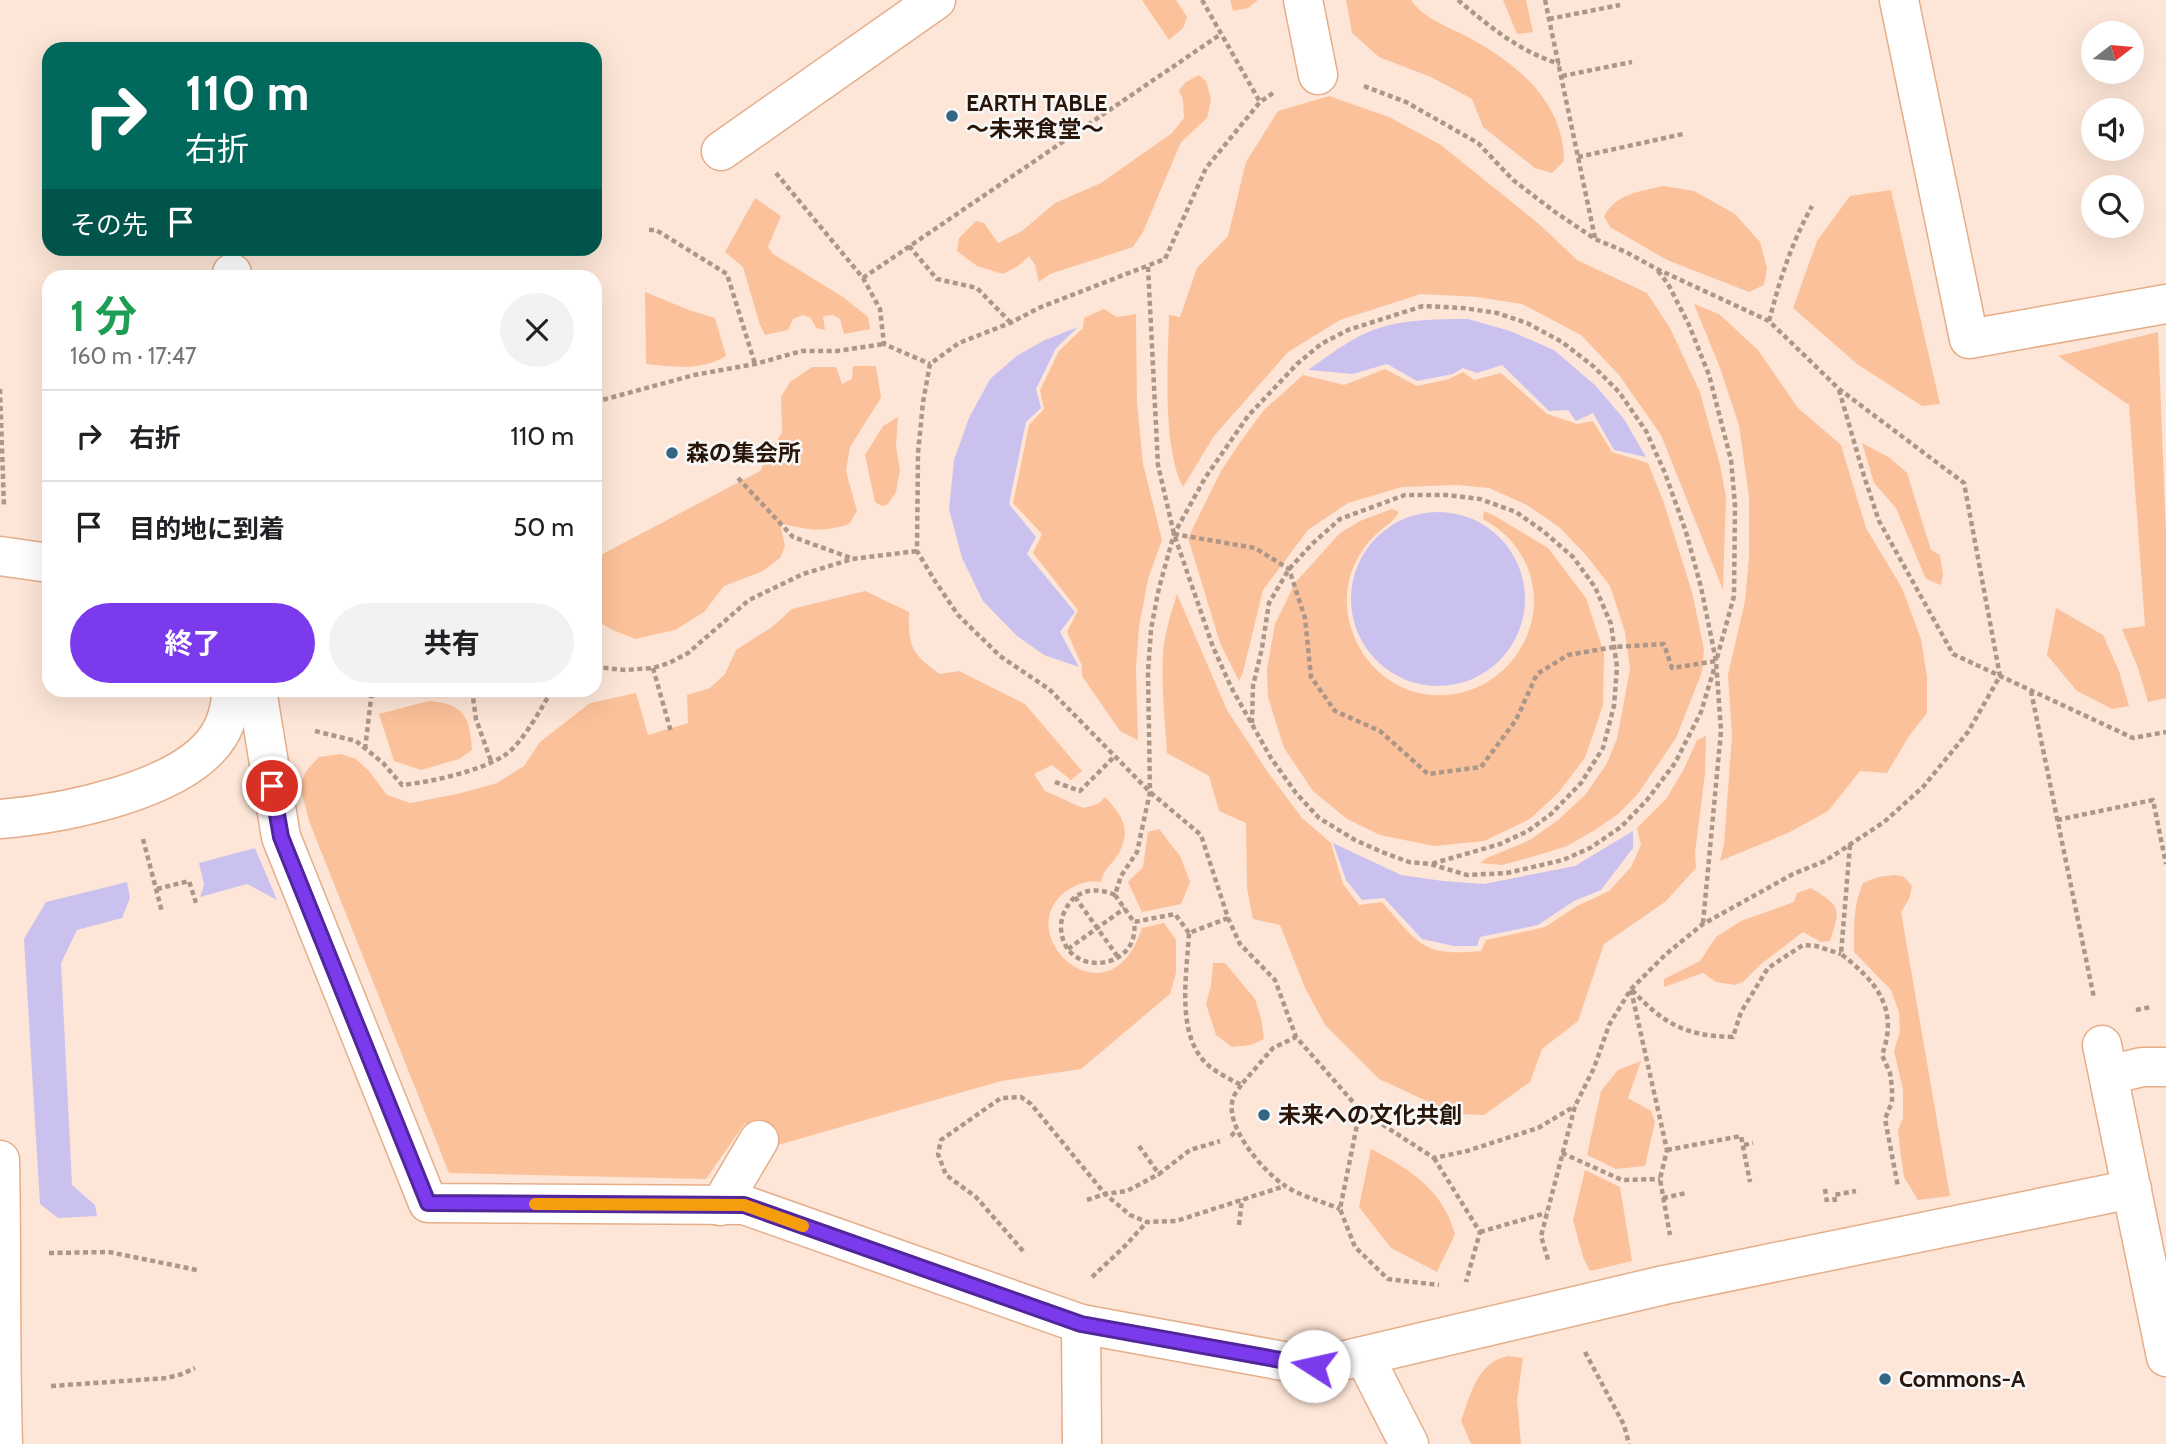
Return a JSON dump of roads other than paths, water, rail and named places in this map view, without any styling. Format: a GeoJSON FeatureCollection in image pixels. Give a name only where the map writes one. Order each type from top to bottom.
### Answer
{"type":"FeatureCollection","features":[{"type":"Feature","properties":{"kind":"lane"},"geometry":{"type":"LineString","coordinates":[[721,150],[936,0]]}},
{"type":"Feature","properties":{"kind":"lane"},"geometry":{"type":"LineString","coordinates":[[1303,0],[1318,75]]}},
{"type":"Feature","properties":{"kind":"lane"},"geometry":{"type":"LineString","coordinates":[[1899,0],[1972,354],[2166,304]]}},
{"type":"Feature","properties":{"kind":"lane"},"geometry":{"type":"LineString","coordinates":[[3,556],[42,562]]}},
{"type":"Feature","properties":{"kind":"lane"},"geometry":{"type":"LineString","coordinates":[[0,820],[47,814],[130,792],[181,770],[202,755],[218,736],[229,713],[231,697]]}},
{"type":"Feature","properties":{"kind":"lane"},"geometry":{"type":"LineString","coordinates":[[258,697],[281,837],[428,1203],[744,1205],[1081,1324],[1316,1367],[1664,1285],[2132,1189]]}},
{"type":"Feature","properties":{"kind":"lane"},"geometry":{"type":"LineString","coordinates":[[2166,1067],[2141,1067],[2106,1060],[2166,1357]]}},
{"type":"Feature","properties":{"kind":"lane"},"geometry":{"type":"LineString","coordinates":[[720,1206],[759,1140]]}},
{"type":"Feature","properties":{"kind":"lane"},"geometry":{"type":"LineString","coordinates":[[0,1160],[3,1444]]}},
{"type":"Feature","properties":{"kind":"lane"},"geometry":{"type":"LineString","coordinates":[[1081,1324],[1082,1444]]}},
{"type":"Feature","properties":{"kind":"lane"},"geometry":{"type":"LineString","coordinates":[[1364,1356],[1409,1444]]}},
{"type":"Feature","properties":{"kind":"place","name":"EARTH TABLE 〜未来食堂〜"},"geometry":{"type":"Point","coordinates":[952,116]}},
{"type":"Feature","properties":{"kind":"place","name":"森の集会所"},"geometry":{"type":"Point","coordinates":[672,453]}},
{"type":"Feature","properties":{"kind":"place","name":"未来への文化共創"},"geometry":{"type":"Point","coordinates":[1264,1115]}},
{"type":"Feature","properties":{"kind":"place","name":"Commons-A"},"geometry":{"type":"Point","coordinates":[1885,1379]}}]}
